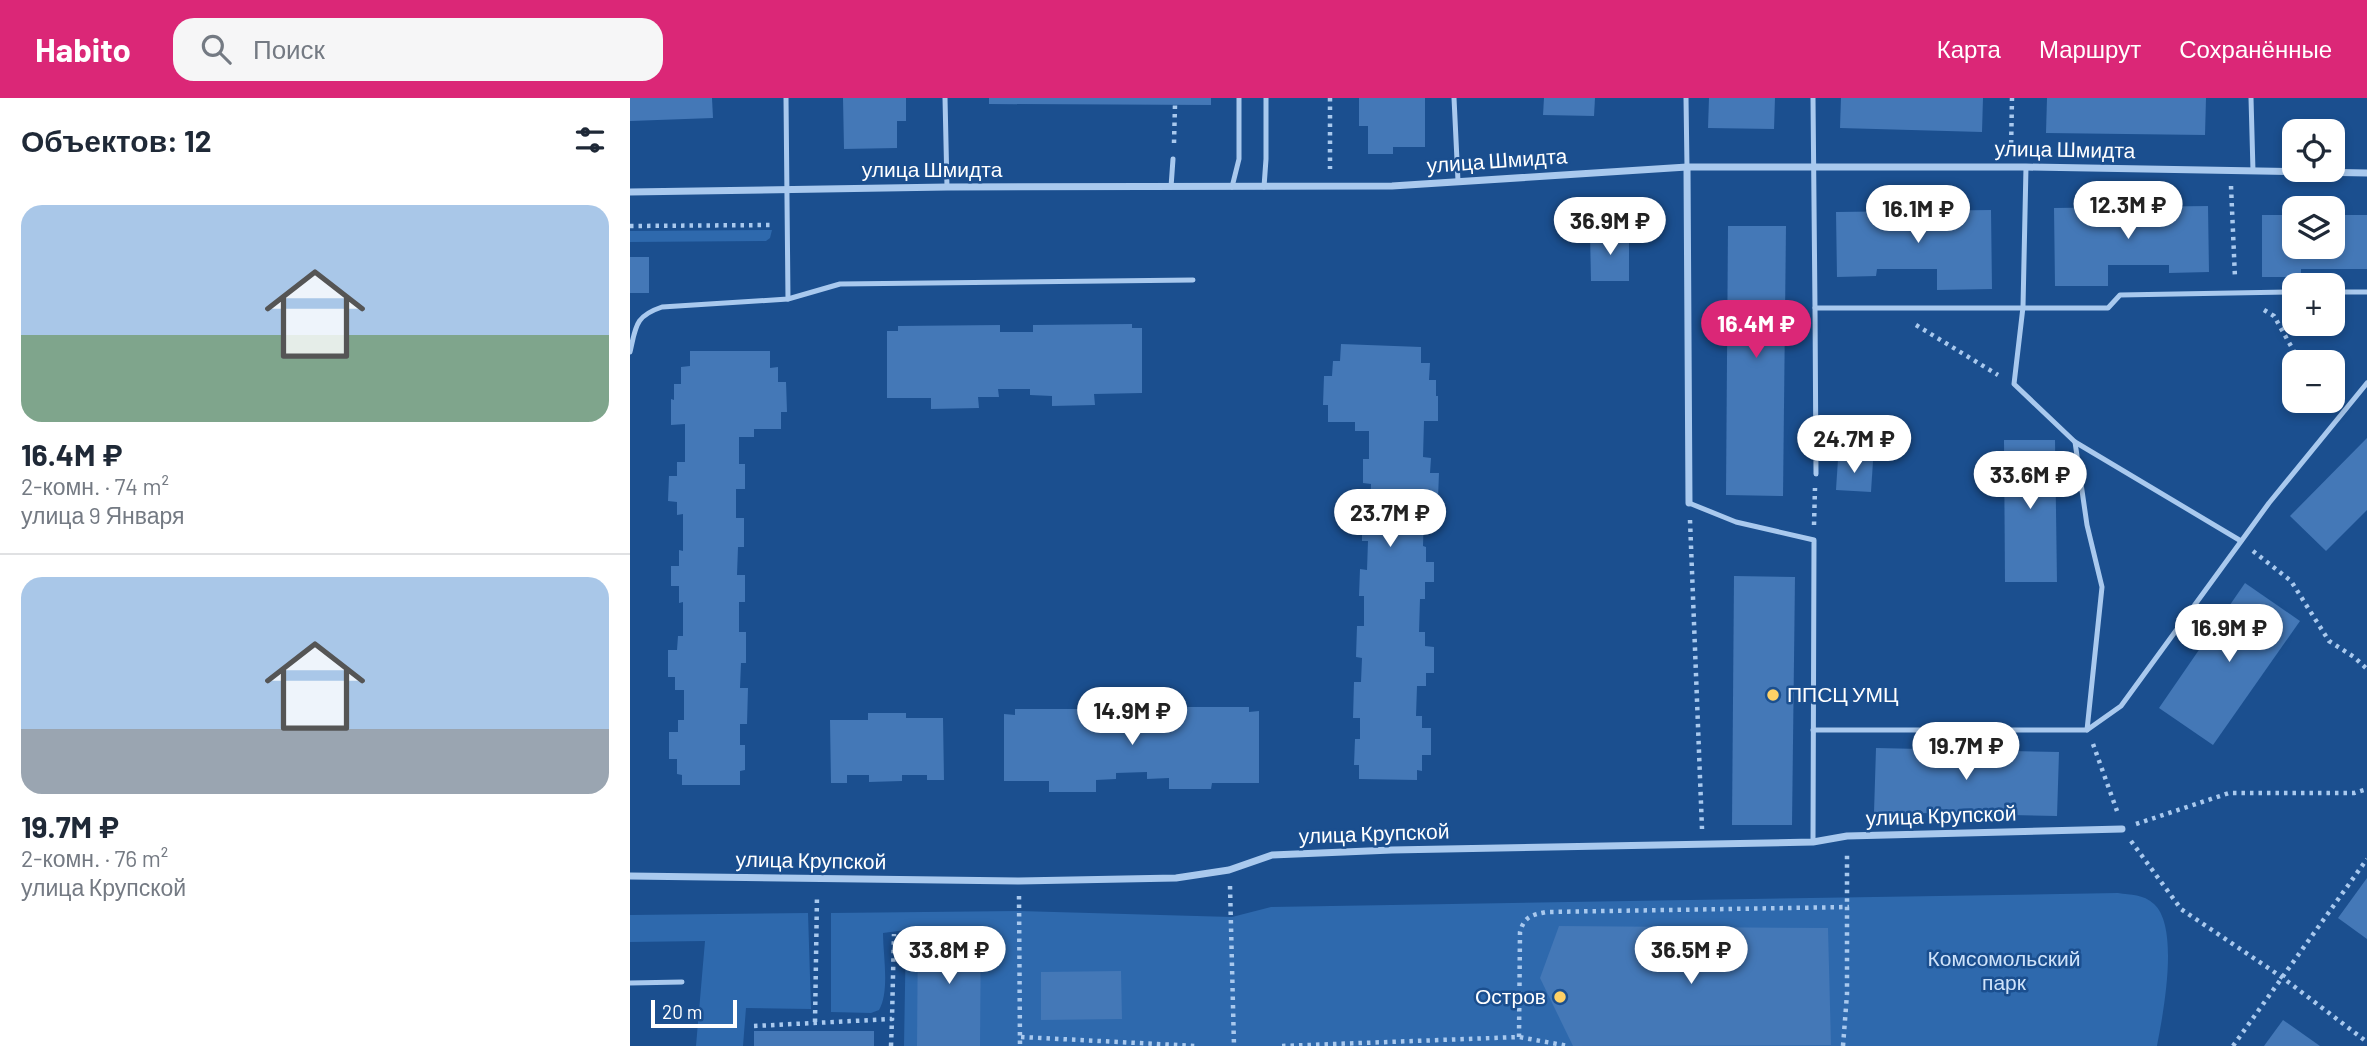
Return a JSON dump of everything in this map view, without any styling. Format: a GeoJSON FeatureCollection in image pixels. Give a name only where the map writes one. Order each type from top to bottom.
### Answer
{"type":"FeatureCollection","features":[{"type":"Feature","properties":{"kind":"street","name":"улица Шмидта"},"geometry":{"type":"LineString","coordinates":[[630,192],[947,187],[1392,186],[1687,167],[2026,167],[2367,173]]}},
{"type":"Feature","properties":{"kind":"street"},"geometry":{"type":"LineString","coordinates":[[1687,167],[1689,503]]}},
{"type":"Feature","properties":{"kind":"street","name":"улица Крупской"},"geometry":{"type":"LineString","coordinates":[[630,876],[1019,881],[1176,878],[1229,870],[1272,855],[1405,849],[1813,842],[1847,836],[2122,829]]}},
{"type":"Feature","properties":{"kind":"lane"},"geometry":{"type":"LineString","coordinates":[[786,98],[789,299]]}},
{"type":"Feature","properties":{"kind":"lane"},"geometry":{"type":"LineString","coordinates":[[945,98],[947,187]]}},
{"type":"Feature","properties":{"kind":"lane"},"geometry":{"type":"LineString","coordinates":[[1233,187],[1239,159],[1239,98]]}},
{"type":"Feature","properties":{"kind":"lane"},"geometry":{"type":"LineString","coordinates":[[1264,187],[1266,98]]}},
{"type":"Feature","properties":{"kind":"lane"},"geometry":{"type":"LineString","coordinates":[[1454,98],[1458,181]]}},
{"type":"Feature","properties":{"kind":"lane"},"geometry":{"type":"LineString","coordinates":[[1686,98],[1687,167]]}},
{"type":"Feature","properties":{"kind":"lane"},"geometry":{"type":"LineString","coordinates":[[1814,98],[1815,474]]}},
{"type":"Feature","properties":{"kind":"lane"},"geometry":{"type":"LineString","coordinates":[[2250,98],[2253,171]]}},
{"type":"Feature","properties":{"kind":"lane"},"geometry":{"type":"LineString","coordinates":[[1171,187],[1173,159]]}},
{"type":"Feature","properties":{"kind":"lane"},"geometry":{"type":"LineString","coordinates":[[2026,167],[2023,307],[2014,384],[2075,442],[2241,541]]}},
{"type":"Feature","properties":{"kind":"lane"},"geometry":{"type":"LineString","coordinates":[[630,352],[637,322],[647,312],[662,307],[789,299],[841,284],[1193,280]]}},
{"type":"Feature","properties":{"kind":"lane"},"geometry":{"type":"LineString","coordinates":[[1815,308],[2108,308],[2120,295],[2282,292]]}},
{"type":"Feature","properties":{"kind":"lane"},"geometry":{"type":"LineString","coordinates":[[2345,292],[2367,292]]}},
{"type":"Feature","properties":{"kind":"lane"},"geometry":{"type":"LineString","coordinates":[[1813,730],[2087,730],[2121,706],[2269,503],[2367,383]]}},
{"type":"Feature","properties":{"kind":"lane"},"geometry":{"type":"LineString","coordinates":[[2075,442],[2087,525],[2102,587],[2087,730]]}},
{"type":"Feature","properties":{"kind":"lane"},"geometry":{"type":"LineString","coordinates":[[1689,503],[1736,522],[1814,540],[1813,842]]}},
{"type":"Feature","properties":{"kind":"lane"},"geometry":{"type":"LineString","coordinates":[[630,983],[681,982]]}},
{"type":"Feature","properties":{"kind":"path"},"geometry":{"type":"LineString","coordinates":[[1329,98],[1331,187]]}},
{"type":"Feature","properties":{"kind":"path"},"geometry":{"type":"LineString","coordinates":[[2011,167],[2012,98]]}},
{"type":"Feature","properties":{"kind":"path"},"geometry":{"type":"LineString","coordinates":[[1173,159],[1175,105]]}},
{"type":"Feature","properties":{"kind":"path"},"geometry":{"type":"LineString","coordinates":[[2231,171],[2235,292],[2274,316],[2294,350]]}},
{"type":"Feature","properties":{"kind":"path"},"geometry":{"type":"LineString","coordinates":[[630,226],[786,225]]}},
{"type":"Feature","properties":{"kind":"path"},"geometry":{"type":"LineString","coordinates":[[1887,309],[2014,384]]}},
{"type":"Feature","properties":{"kind":"path"},"geometry":{"type":"LineString","coordinates":[[1814,540],[1815,474]]}},
{"type":"Feature","properties":{"kind":"path"},"geometry":{"type":"LineString","coordinates":[[1689,503],[1703,844]]}},
{"type":"Feature","properties":{"kind":"path"},"geometry":{"type":"LineString","coordinates":[[2241,541],[2291,580],[2329,641],[2367,669]]}},
{"type":"Feature","properties":{"kind":"path"},"geometry":{"type":"LineString","coordinates":[[2087,730],[2122,829],[2181,909],[2283,978],[2367,1042]]}},
{"type":"Feature","properties":{"kind":"path"},"geometry":{"type":"LineString","coordinates":[[2122,829],[2229,793],[2354,793],[2367,789]]}},
{"type":"Feature","properties":{"kind":"path"},"geometry":{"type":"LineString","coordinates":[[1843,1046],[1849,907],[1847,836]]}},
{"type":"Feature","properties":{"kind":"path"},"geometry":{"type":"LineString","coordinates":[[2233,1046],[2367,859]]}},
{"type":"Feature","properties":{"kind":"path"},"geometry":{"type":"LineString","coordinates":[[1229,870],[1234,1046]]}},
{"type":"Feature","properties":{"kind":"path"},"geometry":{"type":"LineString","coordinates":[[815,1022],[817,877]]}},
{"type":"Feature","properties":{"kind":"path"},"geometry":{"type":"LineString","coordinates":[[1019,881],[1020,1046]]}},
{"type":"Feature","properties":{"kind":"path"},"geometry":{"type":"LineString","coordinates":[[1519,1037],[1520,932],[1522,923],[1530,915],[1546,912],[1849,907]]}},
{"type":"Feature","properties":{"kind":"path"},"geometry":{"type":"LineString","coordinates":[[891,1046],[894,934]]}},
{"type":"Feature","properties":{"kind":"path"},"geometry":{"type":"LineString","coordinates":[[754,1026],[892,1019]]}},
{"type":"Feature","properties":{"kind":"path"},"geometry":{"type":"LineString","coordinates":[[1021,1037],[1026,1046]]}},
{"type":"Feature","properties":{"kind":"path"},"geometry":{"type":"LineString","coordinates":[[1021,1037],[1196,1046]]}},
{"type":"Feature","properties":{"kind":"path"},"geometry":{"type":"LineString","coordinates":[[1282,1046],[1519,1037],[1568,1046]]}},
{"type":"Feature","properties":{"kind":"green space"},"geometry":{"type":"Polygon","coordinates":[[[772,230],[766,241],[630,242],[630,231],[772,230]]]}},
{"type":"Feature","properties":{"kind":"green space","name":"Комсомольский парк"},"geometry":{"type":"Polygon","coordinates":[[[2118,893],[2150,901],[2162,916],[2166,932],[2168,972],[2157,1046],[904,1046],[906,930],[883,933],[885,983],[879,1010],[871,1013],[831,1012],[831,913],[1019,911],[1232,917],[1271,907],[2118,893]]]}},
{"type":"Feature","properties":{"kind":"green space"},"geometry":{"type":"Polygon","coordinates":[[[808,913],[811,1009],[746,1008],[743,1046],[696,1046],[705,941],[630,942],[630,915],[808,913]]]}},
{"type":"Feature","properties":{"kind":"building"},"geometry":{"type":"Polygon","coordinates":[[[630,98],[712,98],[713,118],[630,121],[630,98]]]}},
{"type":"Feature","properties":{"kind":"building"},"geometry":{"type":"Polygon","coordinates":[[[843,98],[906,98],[906,121],[897,121],[897,148],[844,149],[843,98]]]}},
{"type":"Feature","properties":{"kind":"building"},"geometry":{"type":"Polygon","coordinates":[[[989,98],[1211,98],[1211,105],[989,104],[989,98]]]}},
{"type":"Feature","properties":{"kind":"building"},"geometry":{"type":"Polygon","coordinates":[[[1359,98],[1425,98],[1425,147],[1393,147],[1393,154],[1368,154],[1368,126],[1359,126],[1359,98]]]}},
{"type":"Feature","properties":{"kind":"building"},"geometry":{"type":"Polygon","coordinates":[[[1544,98],[1595,98],[1594,116],[1543,115],[1544,98]]]}},
{"type":"Feature","properties":{"kind":"building"},"geometry":{"type":"Polygon","coordinates":[[[1709,98],[1775,98],[1774,129],[1708,128],[1709,98]]]}},
{"type":"Feature","properties":{"kind":"building"},"geometry":{"type":"Polygon","coordinates":[[[1841,98],[1983,98],[1982,132],[1840,128],[1841,98]]]}},
{"type":"Feature","properties":{"kind":"building"},"geometry":{"type":"Polygon","coordinates":[[[2047,98],[2206,98],[2205,135],[2046,133],[2047,98]]]}},
{"type":"Feature","properties":{"kind":"building"},"geometry":{"type":"Polygon","coordinates":[[[2208,206],[2209,272],[2169,273],[2169,265],[2108,265],[2108,286],[2055,286],[2054,208],[2208,206]]]}},
{"type":"Feature","properties":{"kind":"building"},"geometry":{"type":"Polygon","coordinates":[[[1991,210],[1992,289],[1937,290],[1937,269],[1877,269],[1876,276],[1837,277],[1836,212],[1991,210]]]}},
{"type":"Feature","properties":{"kind":"building"},"geometry":{"type":"Polygon","coordinates":[[[2262,215],[2282,215],[2282,259],[2345,259],[2345,215],[2367,215],[2367,269],[2301,269],[2301,273],[2282,273],[2282,277],[2262,277],[2262,215]]]}},
{"type":"Feature","properties":{"kind":"building"},"geometry":{"type":"Polygon","coordinates":[[[1728,226],[1786,226],[1783,496],[1726,495],[1728,226]]]}},
{"type":"Feature","properties":{"kind":"building"},"geometry":{"type":"Polygon","coordinates":[[[1590,233],[1629,233],[1629,281],[1591,281],[1590,233]]]}},
{"type":"Feature","properties":{"kind":"building"},"geometry":{"type":"Polygon","coordinates":[[[630,257],[649,257],[649,293],[630,293],[630,257]]]}},
{"type":"Feature","properties":{"kind":"building"},"geometry":{"type":"Polygon","coordinates":[[[1132,324],[1132,328],[1142,328],[1142,393],[1094,394],[1095,405],[1052,406],[1052,396],[1030,395],[1030,389],[998,389],[999,397],[978,397],[979,408],[931,409],[931,398],[887,398],[887,331],[898,331],[898,326],[1000,325],[1000,332],[1033,332],[1033,325],[1132,324]]]}},
{"type":"Feature","properties":{"kind":"building"},"geometry":{"type":"Polygon","coordinates":[[[1341,344],[1421,347],[1421,363],[1430,363],[1429,380],[1436,380],[1438,421],[1424,421],[1423,457],[1431,458],[1430,473],[1439,473],[1438,498],[1430,498],[1430,511],[1424,510],[1423,546],[1426,547],[1426,562],[1434,562],[1434,582],[1425,582],[1425,599],[1420,599],[1419,632],[1425,632],[1425,646],[1434,647],[1434,673],[1426,673],[1426,686],[1417,686],[1416,716],[1422,716],[1422,728],[1431,728],[1431,755],[1422,755],[1422,771],[1417,770],[1417,780],[1359,779],[1359,765],[1354,765],[1355,739],[1360,739],[1360,718],[1353,718],[1354,682],[1361,682],[1362,658],[1356,657],[1357,626],[1364,626],[1364,596],[1359,596],[1360,569],[1367,570],[1368,541],[1362,541],[1362,512],[1370,512],[1371,484],[1363,483],[1363,459],[1369,459],[1369,431],[1355,431],[1355,422],[1328,422],[1328,405],[1323,405],[1324,376],[1332,376],[1333,361],[1340,361],[1341,344]]]}},
{"type":"Feature","properties":{"kind":"building"},"geometry":{"type":"Polygon","coordinates":[[[690,351],[770,351],[770,368],[778,367],[778,382],[786,382],[787,412],[781,412],[781,429],[754,429],[754,437],[739,437],[739,464],[745,464],[745,489],[736,489],[736,518],[744,518],[744,547],[738,547],[737,575],[745,575],[745,602],[739,602],[739,632],[746,632],[746,663],[741,663],[740,688],[748,688],[747,724],[740,724],[740,745],[745,745],[745,770],[740,771],[740,785],[682,785],[682,775],[677,774],[677,759],[669,759],[669,732],[678,732],[678,720],[684,720],[684,690],[675,690],[675,677],[668,677],[668,650],[677,650],[678,636],[683,636],[683,602],[679,603],[679,586],[671,586],[671,566],[679,566],[679,550],[683,551],[683,514],[677,515],[677,502],[668,501],[669,476],[677,476],[677,462],[685,462],[685,424],[671,425],[671,399],[674,400],[674,384],[681,384],[681,367],[690,366],[690,351]]]}},
{"type":"Feature","properties":{"kind":"building"},"geometry":{"type":"Polygon","coordinates":[[[2367,438],[2367,510],[2326,551],[2290,516],[2367,438]]]}},
{"type":"Feature","properties":{"kind":"building"},"geometry":{"type":"Polygon","coordinates":[[[2004,440],[2055,440],[2057,582],[2005,582],[2004,440]]]}},
{"type":"Feature","properties":{"kind":"building"},"geometry":{"type":"Polygon","coordinates":[[[1838,459],[1873,461],[1871,492],[1836,490],[1838,459]]]}},
{"type":"Feature","properties":{"kind":"building"},"geometry":{"type":"Polygon","coordinates":[[[1734,576],[1795,577],[1792,825],[1732,825],[1734,576]]]}},
{"type":"Feature","properties":{"kind":"building"},"geometry":{"type":"Polygon","coordinates":[[[2245,583],[2300,621],[2213,745],[2159,708],[2245,583]]]}},
{"type":"Feature","properties":{"kind":"building"},"geometry":{"type":"Polygon","coordinates":[[[1151,707],[1249,707],[1249,712],[1259,711],[1259,783],[1212,783],[1211,789],[1169,789],[1169,778],[1147,779],[1147,772],[1116,773],[1116,779],[1096,780],[1096,792],[1049,792],[1049,781],[1004,781],[1004,714],[1015,715],[1015,709],[1118,709],[1118,715],[1151,715],[1151,707]]]}},
{"type":"Feature","properties":{"kind":"building"},"geometry":{"type":"Polygon","coordinates":[[[868,713],[906,713],[906,718],[943,718],[944,780],[927,780],[927,775],[902,775],[902,781],[869,782],[869,775],[847,775],[847,783],[831,783],[830,720],[868,720],[868,713]]]}},
{"type":"Feature","properties":{"kind":"building"},"geometry":{"type":"Polygon","coordinates":[[[1876,748],[2059,752],[2057,816],[1874,812],[1876,748]]]}},
{"type":"Feature","properties":{"kind":"building"},"geometry":{"type":"Polygon","coordinates":[[[2367,878],[2367,939],[2338,918],[2367,878]]]}},
{"type":"Feature","properties":{"kind":"building"},"geometry":{"type":"Polygon","coordinates":[[[918,926],[981,926],[980,1046],[917,1046],[918,926]]]}},
{"type":"Feature","properties":{"kind":"building"},"geometry":{"type":"Polygon","coordinates":[[[1559,926],[1828,928],[1831,1045],[1573,1046],[1540,978],[1559,926]]]}},
{"type":"Feature","properties":{"kind":"building"},"geometry":{"type":"Polygon","coordinates":[[[1121,971],[1122,1019],[1041,1020],[1041,972],[1121,971]]]}},
{"type":"Feature","properties":{"kind":"building"},"geometry":{"type":"Polygon","coordinates":[[[2283,1020],[2320,1046],[2264,1046],[2283,1020]]]}},
{"type":"Feature","properties":{"kind":"building"},"geometry":{"type":"Polygon","coordinates":[[[754,1031],[874,1031],[874,1046],[754,1046],[754,1031]]]}},
{"type":"Feature","properties":{"kind":"place","name":"ППСЦ УМЦ"},"geometry":{"type":"Point","coordinates":[1773,695]}},
{"type":"Feature","properties":{"kind":"place","name":"Остров"},"geometry":{"type":"Point","coordinates":[1560,997]}}]}
